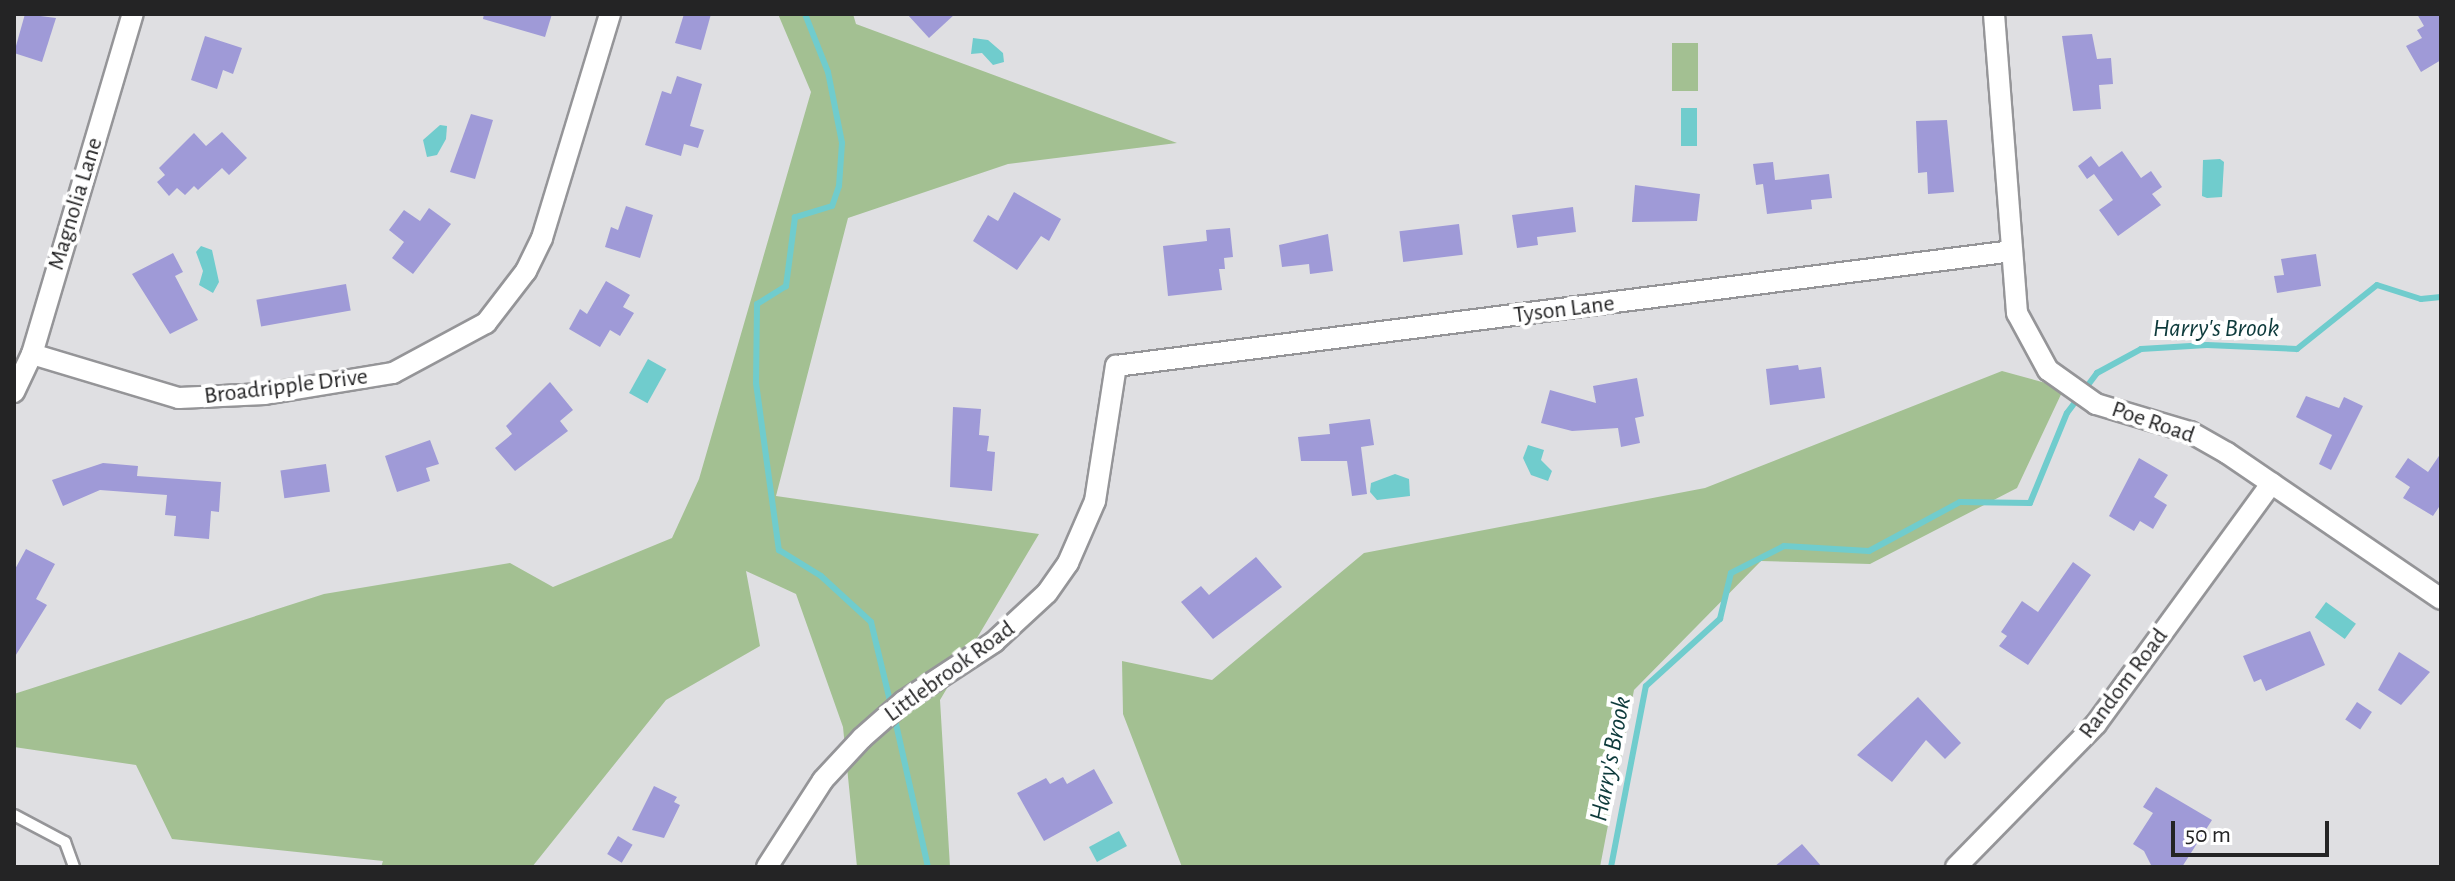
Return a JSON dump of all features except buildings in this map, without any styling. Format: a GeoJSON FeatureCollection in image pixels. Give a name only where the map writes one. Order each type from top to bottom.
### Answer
{"type":"FeatureCollection","features":[{"type":"Feature","properties":{"kind":"street","name":"Magnolia Lane"},"geometry":{"type":"LineString","coordinates":[[14,392],[32,354],[133,14]]}},
{"type":"Feature","properties":{"kind":"street","name":"Broadripple Drive"},"geometry":{"type":"LineString","coordinates":[[32,354],[179,398],[265,394],[393,373],[486,323],[526,271],[542,238],[610,14]]}},
{"type":"Feature","properties":{"kind":"street","name":"Poe Road"},"geometry":{"type":"LineString","coordinates":[[1994,14],[2017,313],[2048,370],[2096,404],[2190,432],[2272,483],[2441,599]]}},
{"type":"Feature","properties":{"kind":"street","name":"Tyson Lane"},"geometry":{"type":"LineString","coordinates":[[1116,366],[2012,251]]}},
{"type":"Feature","properties":{"kind":"street","name":"Littlebrook Road"},"geometry":{"type":"LineString","coordinates":[[767,867],[823,780],[881,721],[904,701],[1023,619],[1068,563],[1095,501],[1116,366]]}},
{"type":"Feature","properties":{"kind":"street","name":"Random Road"},"geometry":{"type":"LineString","coordinates":[[1956,867],[2096,724],[2272,483]]}},
{"type":"Feature","properties":{"kind":"lane"},"geometry":{"type":"LineString","coordinates":[[14,815],[65,842],[74,867]]}},
{"type":"Feature","properties":{"kind":"green space"},"geometry":{"type":"Polygon","coordinates":[[[778,14],[853,14],[856,24],[1177,143],[1008,164],[848,218],[776,496],[1039,534],[940,700],[950,867],[857,867],[843,727],[796,594],[746,571],[760,646],[666,700],[532,867],[381,867],[383,861],[172,839],[136,765],[14,747],[14,694],[324,594],[510,563],[553,587],[672,538],[699,479],[811,92],[778,14]]]}},
{"type":"Feature","properties":{"kind":"green space"},"geometry":{"type":"Polygon","coordinates":[[[1672,43],[1698,43],[1698,91],[1672,91],[1672,43]]]}},
{"type":"Feature","properties":{"kind":"green space"},"geometry":{"type":"Polygon","coordinates":[[[2002,371],[2064,388],[2017,488],[1870,564],[1761,561],[1634,690],[1600,867],[1182,867],[1123,714],[1122,661],[1212,680],[1364,553],[1705,488],[2002,371]]]}},
{"type":"Feature","properties":{"kind":"water"},"geometry":{"type":"Polygon","coordinates":[[[973,38],[988,40],[1003,53],[1004,62],[993,65],[982,53],[971,54],[973,38]]]}},
{"type":"Feature","properties":{"kind":"water"},"geometry":{"type":"Polygon","coordinates":[[[1681,108],[1697,108],[1697,146],[1681,146],[1681,108]]]}},
{"type":"Feature","properties":{"kind":"water"},"geometry":{"type":"Polygon","coordinates":[[[440,125],[447,126],[446,139],[437,155],[427,157],[423,140],[440,125]]]}},
{"type":"Feature","properties":{"kind":"water"},"geometry":{"type":"Polygon","coordinates":[[[2220,159],[2224,162],[2222,197],[2202,196],[2203,160],[2220,159]]]}},
{"type":"Feature","properties":{"kind":"water"},"geometry":{"type":"Polygon","coordinates":[[[201,246],[212,250],[219,282],[213,293],[199,285],[203,271],[196,252],[201,246]]]}},
{"type":"Feature","properties":{"kind":"water"},"geometry":{"type":"Polygon","coordinates":[[[648,359],[666,369],[647,403],[629,393],[648,359]]]}},
{"type":"Feature","properties":{"kind":"water"},"geometry":{"type":"Polygon","coordinates":[[[1528,445],[1544,450],[1541,460],[1552,471],[1548,481],[1531,475],[1523,458],[1528,445]]]}},
{"type":"Feature","properties":{"kind":"water"},"geometry":{"type":"Polygon","coordinates":[[[1395,474],[1409,479],[1410,496],[1377,500],[1370,492],[1371,483],[1395,474]]]}},
{"type":"Feature","properties":{"kind":"water"},"geometry":{"type":"Polygon","coordinates":[[[2326,602],[2356,624],[2345,639],[2315,617],[2326,602]]]}},
{"type":"Feature","properties":{"kind":"water"},"geometry":{"type":"Polygon","coordinates":[[[1119,831],[1127,846],[1097,862],[1089,847],[1119,831]]]}},
{"type":"Feature","properties":{"kind":"waterway"},"geometry":{"type":"LineString","coordinates":[[805,14],[828,72],[842,143],[839,186],[832,206],[795,217],[786,286],[757,304],[756,383],[779,550],[821,576],[871,622],[891,705]]}},
{"type":"Feature","properties":{"kind":"waterway","name":"Harry's Brook"},"geometry":{"type":"LineString","coordinates":[[1611,867],[1646,686],[1720,619],[1731,573],[1784,546],[1869,551],[1960,502],[2030,503],[2067,413],[2097,373],[2141,349],[2207,345],[2297,349],[2377,285],[2421,299],[2441,297]]}},
{"type":"Feature","properties":{"kind":"waterway"},"geometry":{"type":"LineString","coordinates":[[894,715],[928,867]]}}]}
